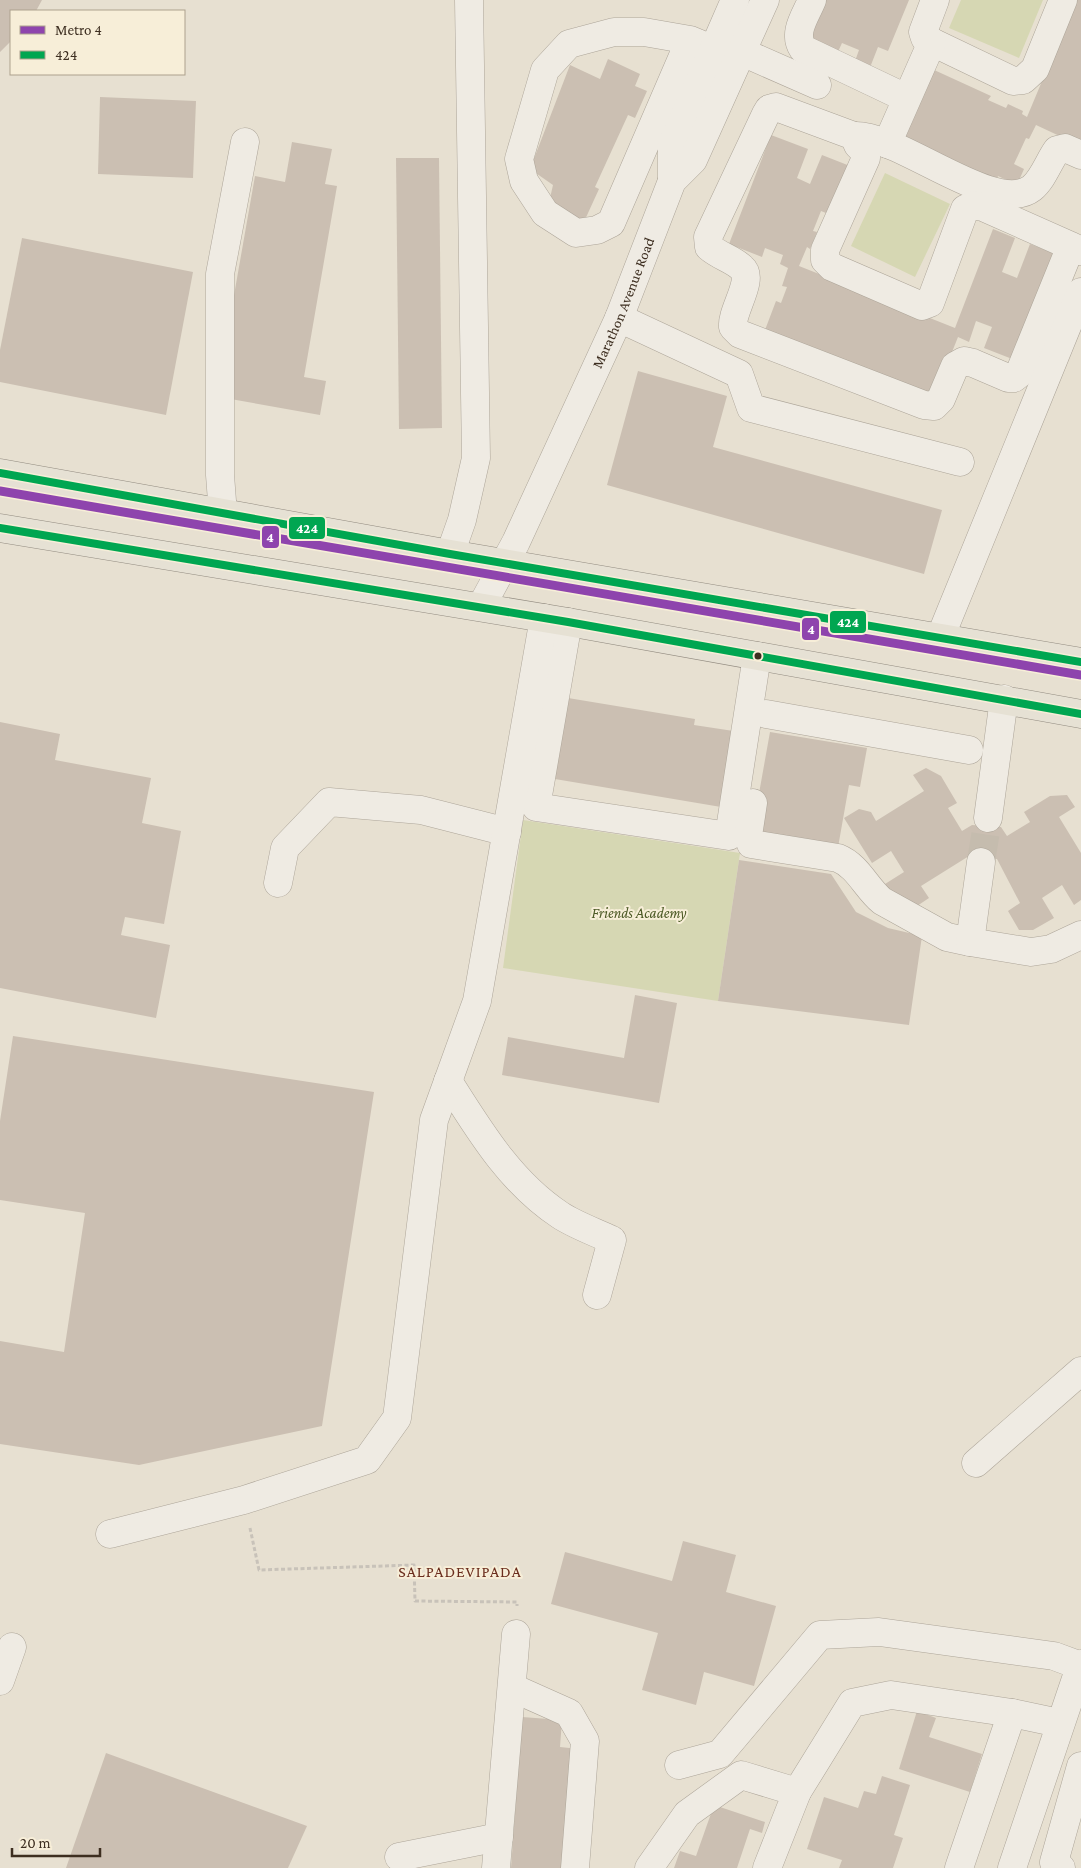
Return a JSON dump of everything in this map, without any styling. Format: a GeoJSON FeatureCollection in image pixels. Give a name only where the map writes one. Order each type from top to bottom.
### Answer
{"type":"FeatureCollection","features":[{"type":"Feature","properties":{"kind":"main road"},"geometry":{"type":"LineString","coordinates":[[0,473],[505,564],[1081,662]]}},
{"type":"Feature","properties":{"kind":"main road"},"geometry":{"type":"LineString","coordinates":[[0,528],[481,607],[1081,714]]}},
{"type":"Feature","properties":{"kind":"street"},"geometry":{"type":"LineString","coordinates":[[450,554],[462,520],[476,458],[469,0]]}},
{"type":"Feature","properties":{"kind":"street"},"geometry":{"type":"LineString","coordinates":[[702,45],[644,32],[614,32],[569,44],[546,70],[519,159],[524,181],[545,213],[576,233],[597,230],[611,223],[622,198],[702,45],[735,0]]}},
{"type":"Feature","properties":{"kind":"street","name":"Marathon Avenue Road"},"geometry":{"type":"LineString","coordinates":[[481,607],[505,564],[619,318],[672,181],[693,160],[765,0]]}},
{"type":"Feature","properties":{"kind":"street"},"geometry":{"type":"LineString","coordinates":[[812,0],[798,35],[798,42],[823,72]]}},
{"type":"Feature","properties":{"kind":"street"},"geometry":{"type":"LineString","coordinates":[[935,0],[924,24],[923,32],[926,38],[1013,81],[1023,80],[1035,69],[1062,0]]}},
{"type":"Feature","properties":{"kind":"street"},"geometry":{"type":"LineString","coordinates":[[887,144],[932,42]]}},
{"type":"Feature","properties":{"kind":"street"},"geometry":{"type":"LineString","coordinates":[[672,181],[672,145],[702,45]]}},
{"type":"Feature","properties":{"kind":"street"},"geometry":{"type":"LineString","coordinates":[[742,52],[823,72],[906,98]]}},
{"type":"Feature","properties":{"kind":"street"},"geometry":{"type":"LineString","coordinates":[[804,117],[823,72]]}},
{"type":"Feature","properties":{"kind":"street"},"geometry":{"type":"LineString","coordinates":[[854,136],[858,145],[866,153],[866,158],[825,250],[825,260],[832,267],[922,306],[930,303],[965,209],[973,205],[983,207],[1076,248],[1019,374],[1014,378],[1008,378],[964,361],[955,366],[941,399],[934,406],[924,405],[740,334],[733,328],[732,320],[747,280],[746,272],[741,266],[714,252],[709,247],[708,237],[769,109],[782,108],[854,136],[865,136],[887,144],[996,194],[1021,193],[1032,188],[1057,150],[1065,148],[1081,155]]}},
{"type":"Feature","properties":{"kind":"street"},"geometry":{"type":"LineString","coordinates":[[222,514],[220,475],[220,274],[245,142]]}},
{"type":"Feature","properties":{"kind":"street"},"geometry":{"type":"LineString","coordinates":[[622,198],[658,217]]}},
{"type":"Feature","properties":{"kind":"street"},"geometry":{"type":"LineString","coordinates":[[940,638],[1081,292]]}},
{"type":"Feature","properties":{"kind":"street"},"geometry":{"type":"LineString","coordinates":[[619,318],[739,374],[751,408],[960,462]]}},
{"type":"Feature","properties":{"kind":"street"},"geometry":{"type":"LineString","coordinates":[[556,620],[536,807],[729,836],[766,658]]}},
{"type":"Feature","properties":{"kind":"street"},"geometry":{"type":"LineString","coordinates":[[110,1534],[244,1500],[367,1460],[397,1418],[434,1120],[477,1001],[506,832],[556,620]]}},
{"type":"Feature","properties":{"kind":"street"},"geometry":{"type":"LineString","coordinates":[[766,658],[766,714],[748,841],[751,844],[838,858],[847,862],[873,894],[882,902],[946,937],[1032,952],[1051,949],[1081,935]]}},
{"type":"Feature","properties":{"kind":"street"},"geometry":{"type":"LineString","coordinates":[[988,818],[1004,700]]}},
{"type":"Feature","properties":{"kind":"street"},"geometry":{"type":"LineString","coordinates":[[766,714],[969,750]]}},
{"type":"Feature","properties":{"kind":"street"},"geometry":{"type":"LineString","coordinates":[[278,882],[285,848],[329,802],[421,810],[506,832]]}},
{"type":"Feature","properties":{"kind":"street"},"geometry":{"type":"LineString","coordinates":[[970,942],[981,862]]}},
{"type":"Feature","properties":{"kind":"street"},"geometry":{"type":"LineString","coordinates":[[448,1081],[495,1154],[525,1184],[560,1215],[612,1240],[597,1295]]}},
{"type":"Feature","properties":{"kind":"street"},"geometry":{"type":"LineString","coordinates":[[976,1463],[1081,1371]]}},
{"type":"Feature","properties":{"kind":"street"},"geometry":{"type":"LineString","coordinates":[[680,1765],[720,1754],[820,1635],[879,1632],[1054,1656],[1081,1665],[1059,1723],[1012,1868]]}},
{"type":"Feature","properties":{"kind":"street"},"geometry":{"type":"LineString","coordinates":[[496,1868],[513,1688],[516,1634]]}},
{"type":"Feature","properties":{"kind":"street"},"geometry":{"type":"LineString","coordinates":[[0,1681],[12,1647]]}},
{"type":"Feature","properties":{"kind":"street"},"geometry":{"type":"LineString","coordinates":[[513,1688],[569,1713],[585,1741],[575,1868]]}},
{"type":"Feature","properties":{"kind":"street"},"geometry":{"type":"LineString","coordinates":[[767,1868],[797,1792],[852,1703],[891,1695],[1012,1713],[1059,1723]]}},
{"type":"Feature","properties":{"kind":"street"},"geometry":{"type":"LineString","coordinates":[[959,1868],[1012,1713]]}},
{"type":"Feature","properties":{"kind":"street"},"geometry":{"type":"LineString","coordinates":[[1061,1868],[1054,1862],[1081,1766]]}},
{"type":"Feature","properties":{"kind":"street"},"geometry":{"type":"LineString","coordinates":[[649,1868],[687,1814],[741,1774],[797,1792]]}},
{"type":"Feature","properties":{"kind":"street"},"geometry":{"type":"LineString","coordinates":[[399,1857],[499,1837]]}},
{"type":"Feature","properties":{"kind":"path"},"geometry":{"type":"LineString","coordinates":[[244,1500],[259,1570],[414,1565],[415,1601],[517,1602],[516,1634]]}},
{"type":"Feature","properties":{"kind":"green space"},"geometry":{"type":"Polygon","coordinates":[[[961,0],[1043,0],[1019,58],[949,28],[961,0]]]}},
{"type":"Feature","properties":{"kind":"green space"},"geometry":{"type":"Polygon","coordinates":[[[885,173],[950,204],[915,277],[851,246],[885,173]]]}},
{"type":"Feature","properties":{"kind":"green space","name":"Friends Academy"},"geometry":{"type":"Polygon","coordinates":[[[523,820],[740,853],[718,1001],[503,968],[523,820]]]}},
{"type":"Feature","properties":{"kind":"building"},"geometry":{"type":"Polygon","coordinates":[[[0,0],[42,0],[37,10],[10,10],[10,42],[0,52],[0,0]]]}},
{"type":"Feature","properties":{"kind":"building"},"geometry":{"type":"Polygon","coordinates":[[[826,0],[909,0],[888,51],[878,47],[869,70],[854,64],[859,50],[842,43],[836,56],[805,43],[816,16],[819,17],[826,0]]]}},
{"type":"Feature","properties":{"kind":"building"},"geometry":{"type":"Polygon","coordinates":[[[1076,0],[1081,0],[1081,146],[1036,125],[1029,139],[1026,138],[1014,164],[1024,169],[1017,185],[998,176],[993,188],[898,144],[932,69],[991,96],[988,100],[1006,108],[1008,104],[1023,111],[1022,114],[1027,117],[1076,0]]]}},
{"type":"Feature","properties":{"kind":"building"},"geometry":{"type":"Polygon","coordinates":[[[608,59],[640,74],[635,86],[647,91],[635,118],[628,115],[595,187],[599,189],[583,224],[548,207],[553,185],[530,169],[570,65],[600,79],[608,59]]]}},
{"type":"Feature","properties":{"kind":"building"},"geometry":{"type":"Polygon","coordinates":[[[100,97],[196,101],[193,178],[98,174],[100,97]]]}},
{"type":"Feature","properties":{"kind":"building"},"geometry":{"type":"Polygon","coordinates":[[[771,135],[808,149],[797,178],[810,184],[822,155],[850,166],[831,215],[821,211],[813,231],[817,232],[810,249],[807,247],[799,266],[955,328],[993,229],[1015,238],[1002,272],[1017,278],[1030,244],[1061,256],[1020,362],[984,348],[992,327],[976,321],[969,342],[958,337],[934,397],[765,330],[776,301],[781,303],[787,287],[782,286],[788,268],[780,264],[783,255],[765,248],[762,257],[729,244],[771,135]]]}},
{"type":"Feature","properties":{"kind":"building"},"geometry":{"type":"Polygon","coordinates":[[[292,142],[332,149],[325,184],[337,186],[304,377],[326,381],[320,415],[225,398],[221,369],[255,176],[285,182],[292,142]]]}},
{"type":"Feature","properties":{"kind":"building"},"geometry":{"type":"Polygon","coordinates":[[[396,158],[439,158],[442,428],[399,429],[396,158]]]}},
{"type":"Feature","properties":{"kind":"building"},"geometry":{"type":"Polygon","coordinates":[[[22,238],[193,272],[166,415],[0,382],[0,350],[22,238]]]}},
{"type":"Feature","properties":{"kind":"building"},"geometry":{"type":"Polygon","coordinates":[[[638,371],[727,396],[713,447],[942,510],[924,574],[607,485],[638,371]]]}},
{"type":"Feature","properties":{"kind":"building"},"geometry":{"type":"Polygon","coordinates":[[[568,698],[695,719],[694,725],[740,732],[727,808],[555,779],[568,698]]]}},
{"type":"Feature","properties":{"kind":"building"},"geometry":{"type":"Polygon","coordinates":[[[0,722],[60,734],[55,760],[151,778],[142,823],[181,831],[164,924],[125,917],[121,935],[170,945],[156,1018],[0,988],[0,722]]]}},
{"type":"Feature","properties":{"kind":"building"},"geometry":{"type":"Polygon","coordinates":[[[770,732],[867,748],[860,787],[849,785],[837,853],[751,838],[770,732]]]}},
{"type":"Feature","properties":{"kind":"building"},"geometry":{"type":"Polygon","coordinates":[[[926,768],[941,776],[957,803],[948,808],[962,831],[972,825],[1001,827],[1007,836],[1030,822],[1024,812],[1050,796],[1067,795],[1075,807],[1059,817],[1081,853],[1081,900],[1074,905],[1062,885],[1042,898],[1054,918],[1033,930],[1019,930],[1008,911],[1020,903],[997,859],[969,856],[921,886],[929,898],[911,910],[897,904],[885,884],[904,872],[891,851],[872,863],[844,818],[859,809],[871,812],[876,821],[924,791],[913,775],[926,768]]]}},
{"type":"Feature","properties":{"kind":"building"},"geometry":{"type":"Polygon","coordinates":[[[739,860],[831,874],[856,912],[888,928],[922,936],[909,1025],[718,1001],[739,860]]]}},
{"type":"Feature","properties":{"kind":"building"},"geometry":{"type":"Polygon","coordinates":[[[635,995],[677,1003],[659,1103],[502,1075],[508,1037],[624,1058],[635,995]]]}},
{"type":"Feature","properties":{"kind":"building"},"geometry":{"type":"Polygon","coordinates":[[[13,1036],[374,1092],[322,1426],[139,1465],[0,1444],[0,1341],[64,1352],[85,1213],[0,1200],[0,1121],[13,1036]]]}},
{"type":"Feature","properties":{"kind":"building"},"geometry":{"type":"Polygon","coordinates":[[[683,1541],[736,1555],[726,1592],[776,1606],[754,1686],[704,1672],[696,1705],[642,1690],[658,1633],[551,1604],[565,1552],[672,1581],[683,1541]]]}},
{"type":"Feature","properties":{"kind":"building"},"geometry":{"type":"Polygon","coordinates":[[[917,1711],[936,1718],[929,1737],[982,1754],[970,1792],[899,1769],[917,1711]]]}},
{"type":"Feature","properties":{"kind":"building"},"geometry":{"type":"Polygon","coordinates":[[[522,1717],[562,1720],[560,1747],[579,1749],[570,1868],[511,1868],[522,1717]]]}},
{"type":"Feature","properties":{"kind":"building"},"geometry":{"type":"Polygon","coordinates":[[[106,1753],[307,1826],[288,1868],[66,1868],[106,1753]]]}},
{"type":"Feature","properties":{"kind":"building"},"geometry":{"type":"Polygon","coordinates":[[[882,1776],[910,1785],[894,1835],[903,1838],[893,1868],[839,1868],[842,1860],[807,1849],[824,1797],[858,1808],[864,1791],[876,1794],[882,1776]]]}},
{"type":"Feature","properties":{"kind":"building"},"geometry":{"type":"Polygon","coordinates":[[[714,1805],[765,1822],[762,1833],[750,1829],[737,1868],[674,1868],[680,1851],[696,1856],[714,1805]]]}},
{"type":"Feature","properties":{"kind":"tunnel"},"geometry":{"type":"LineString","coordinates":[[981,862],[988,818]]}},
{"type":"Feature","properties":{"kind":"metro line","name":"4"},"geometry":{"type":"LineString","coordinates":[[0,491],[1081,675]]}},
{"type":"Feature","properties":{"kind":"transit line","name":"424"},"geometry":{"type":"LineString","coordinates":[[0,473],[450,554],[1081,662]]}},
{"type":"Feature","properties":{"kind":"transit line","name":"424"},"geometry":{"type":"LineString","coordinates":[[0,528],[568,622],[1081,714]]}},
{"type":"Feature","properties":{"kind":"district","name":"SALPADEVIPADA"},"geometry":{"type":"Point","coordinates":[460,1571]}}]}
